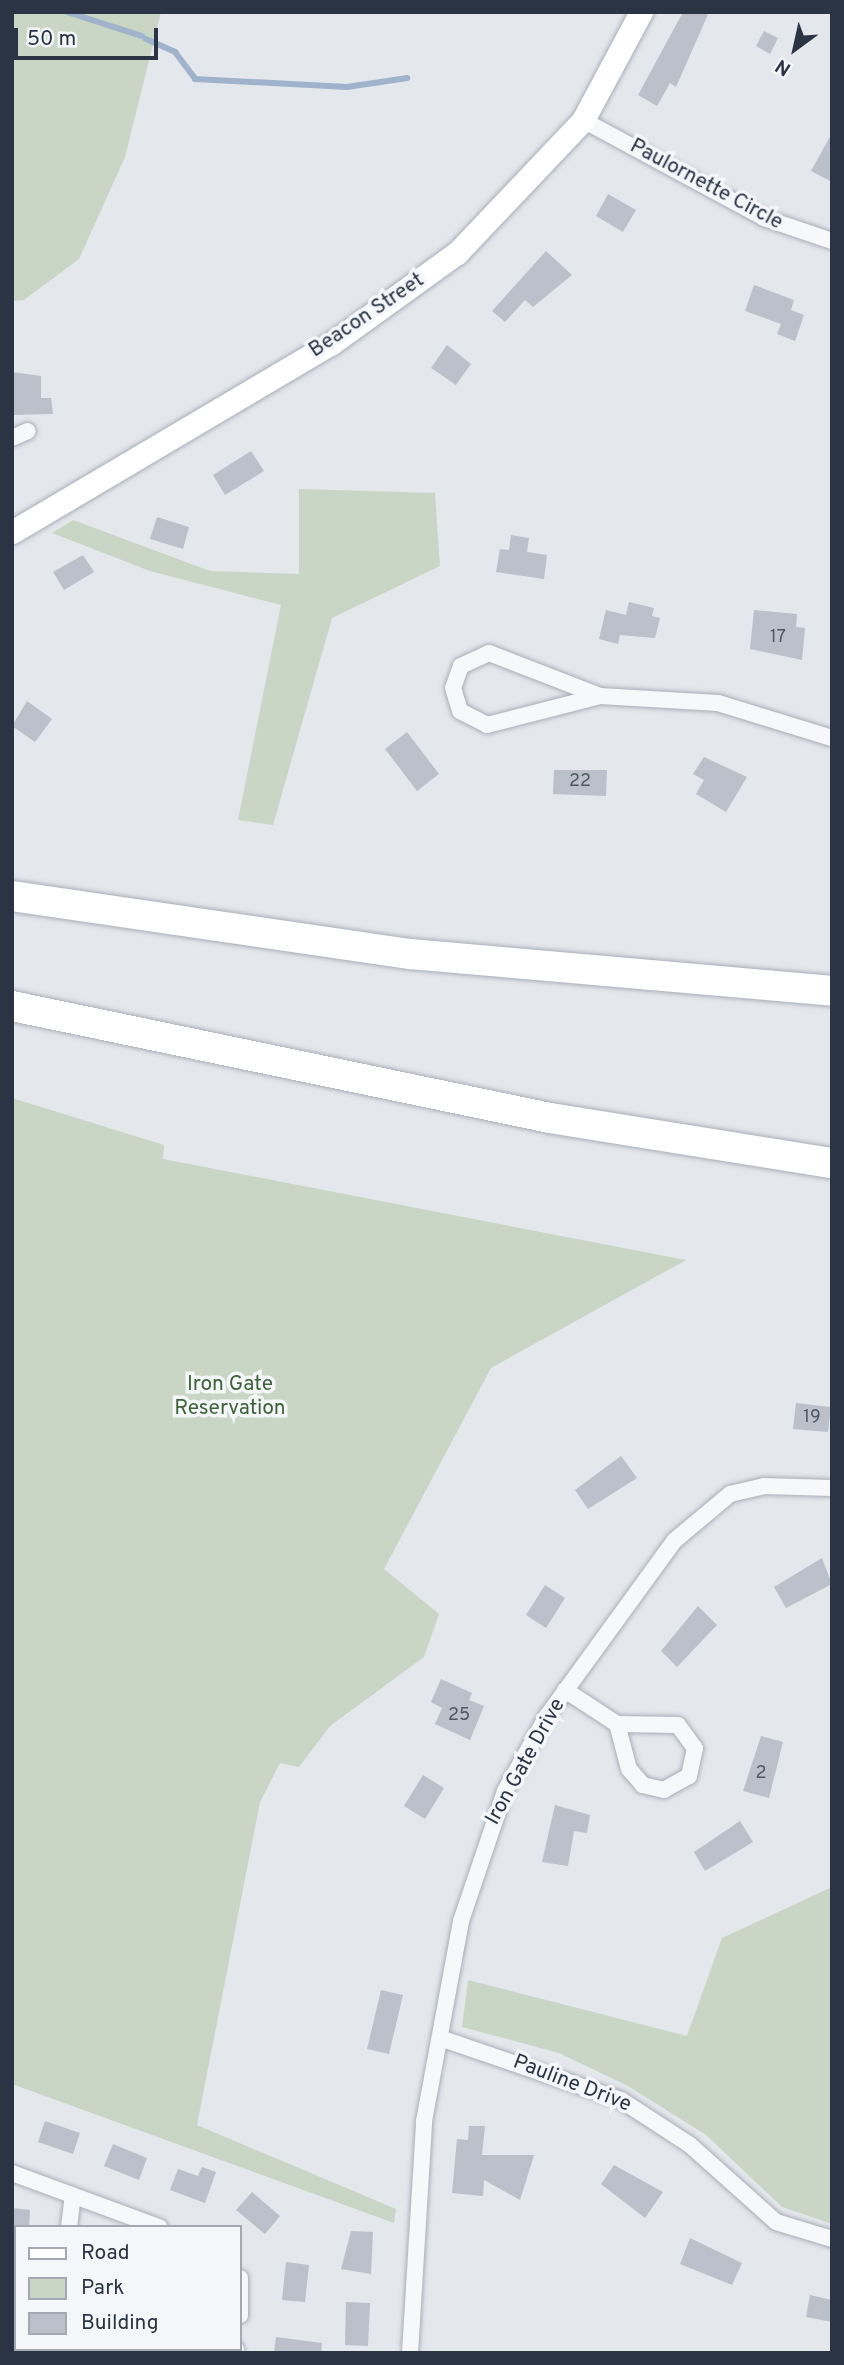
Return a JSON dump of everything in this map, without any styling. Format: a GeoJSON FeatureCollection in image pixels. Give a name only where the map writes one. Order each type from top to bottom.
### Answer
{"type":"FeatureCollection","features":[{"type":"Feature","properties":{"kind":"highway"},"geometry":{"type":"LineString","coordinates":[[12,896],[411,954],[832,991]]}},
{"type":"Feature","properties":{"kind":"highway"},"geometry":{"type":"LineString","coordinates":[[12,1006],[550,1118],[832,1163]]}},
{"type":"Feature","properties":{"kind":"main road","name":"Beacon Street"},"geometry":{"type":"LineString","coordinates":[[12,533],[398,299],[457,253],[583,120],[641,12]]}},
{"type":"Feature","properties":{"kind":"street","name":"Paulornette Circle"},"geometry":{"type":"LineString","coordinates":[[583,120],[764,218],[832,241]]}},
{"type":"Feature","properties":{"kind":"street"},"geometry":{"type":"LineString","coordinates":[[600,696],[487,725],[465,716],[453,688],[461,666],[489,653],[600,696],[718,703],[832,738]]}},
{"type":"Feature","properties":{"kind":"street","name":"Iron Gate Drive"},"geometry":{"type":"LineString","coordinates":[[410,2353],[425,2121],[440,2038],[484,1843],[505,1791],[565,1690],[674,1541],[730,1494],[764,1486],[832,1488]]}},
{"type":"Feature","properties":{"kind":"street"},"geometry":{"type":"LineString","coordinates":[[565,1690],[617,1724],[637,1781],[664,1790],[689,1776],[696,1755],[684,1729],[664,1720],[617,1724]]}},
{"type":"Feature","properties":{"kind":"street","name":"Pauline Drive"},"geometry":{"type":"LineString","coordinates":[[440,2038],[621,2100],[690,2145],[776,2222],[832,2239]]}},
{"type":"Feature","properties":{"kind":"street"},"geometry":{"type":"LineString","coordinates":[[12,2173],[154,2225]]}},
{"type":"Feature","properties":{"kind":"street"},"geometry":{"type":"LineString","coordinates":[[69,2225],[73,2195]]}},
{"type":"Feature","properties":{"kind":"green space"},"geometry":{"type":"Polygon","coordinates":[[[12,12],[161,12],[125,157],[79,259],[24,300],[12,301],[12,12]]]}},
{"type":"Feature","properties":{"kind":"green space"},"geometry":{"type":"Polygon","coordinates":[[[299,489],[435,493],[440,566],[332,618],[273,825],[238,820],[281,605],[150,571],[52,533],[73,520],[210,571],[299,574],[299,489]]]}},
{"type":"Feature","properties":{"kind":"green space","name":"Iron Gate Reservation"},"geometry":{"type":"Polygon","coordinates":[[[12,1098],[164,1145],[163,1159],[686,1260],[491,1368],[384,1569],[439,1614],[424,1657],[330,1726],[299,1767],[280,1763],[260,1802],[197,2125],[396,2209],[394,2223],[12,2084],[12,1098]]]}},
{"type":"Feature","properties":{"kind":"green space"},"geometry":{"type":"Polygon","coordinates":[[[832,1887],[832,2224],[782,2207],[706,2135],[628,2086],[559,2053],[462,2027],[468,1980],[687,2036],[722,1938],[832,1887]]]}},
{"type":"Feature","properties":{"kind":"building"},"geometry":{"type":"Polygon","coordinates":[[[683,12],[709,12],[676,87],[670,83],[657,106],[638,95],[683,12]]]}},
{"type":"Feature","properties":{"kind":"building"},"geometry":{"type":"Polygon","coordinates":[[[764,31],[778,38],[770,54],[756,46],[764,31]]]}},
{"type":"Feature","properties":{"kind":"building"},"geometry":{"type":"Polygon","coordinates":[[[832,133],[832,182],[811,171],[832,133]]]}},
{"type":"Feature","properties":{"kind":"building"},"geometry":{"type":"Polygon","coordinates":[[[608,194],[636,210],[623,232],[596,216],[608,194]]]}},
{"type":"Feature","properties":{"kind":"building"},"geometry":{"type":"Polygon","coordinates":[[[546,251],[572,275],[533,307],[525,300],[505,322],[492,311],[546,251]]]}},
{"type":"Feature","properties":{"kind":"building"},"geometry":{"type":"Polygon","coordinates":[[[754,285],[794,300],[791,310],[804,315],[795,341],[777,334],[781,324],[745,311],[754,285]]]}},
{"type":"Feature","properties":{"kind":"building"},"geometry":{"type":"Polygon","coordinates":[[[447,345],[471,364],[456,385],[431,368],[447,345]]]}},
{"type":"Feature","properties":{"kind":"building"},"geometry":{"type":"Polygon","coordinates":[[[12,372],[41,376],[41,398],[51,398],[53,414],[12,415],[12,372]]]}},
{"type":"Feature","properties":{"kind":"building"},"geometry":{"type":"Polygon","coordinates":[[[251,451],[264,471],[225,495],[213,475],[251,451]]]}},
{"type":"Feature","properties":{"kind":"building"},"geometry":{"type":"Polygon","coordinates":[[[157,517],[189,527],[183,549],[150,539],[157,517]]]}},
{"type":"Feature","properties":{"kind":"building"},"geometry":{"type":"Polygon","coordinates":[[[511,535],[529,538],[527,552],[547,555],[544,579],[496,572],[500,549],[509,550],[511,535]]]}},
{"type":"Feature","properties":{"kind":"building"},"geometry":{"type":"Polygon","coordinates":[[[83,555],[94,572],[64,590],[53,572],[83,555]]]}},
{"type":"Feature","properties":{"kind":"building"},"geometry":{"type":"Polygon","coordinates":[[[629,602],[654,608],[652,616],[660,618],[655,638],[620,635],[618,644],[599,639],[606,610],[626,615],[629,602]]]}},
{"type":"Feature","properties":{"kind":"building"},"geometry":{"type":"Polygon","coordinates":[[[754,610],[797,614],[796,627],[805,628],[802,660],[750,649],[754,610]]]}},
{"type":"Feature","properties":{"kind":"building"},"geometry":{"type":"Polygon","coordinates":[[[27,701],[52,719],[35,742],[12,726],[27,701]]]}},
{"type":"Feature","properties":{"kind":"building"},"geometry":{"type":"Polygon","coordinates":[[[407,732],[439,774],[417,791],[385,749],[407,732]]]}},
{"type":"Feature","properties":{"kind":"building"},"geometry":{"type":"Polygon","coordinates":[[[704,757],[747,777],[726,812],[696,794],[704,780],[693,774],[704,757]]]}},
{"type":"Feature","properties":{"kind":"building"},"geometry":{"type":"Polygon","coordinates":[[[554,770],[607,770],[606,796],[553,794],[554,770]]]}},
{"type":"Feature","properties":{"kind":"building"},"geometry":{"type":"Polygon","coordinates":[[[796,1403],[831,1407],[828,1432],[793,1429],[796,1403]]]}},
{"type":"Feature","properties":{"kind":"building"},"geometry":{"type":"Polygon","coordinates":[[[621,1456],[637,1478],[588,1509],[575,1490],[621,1456]]]}},
{"type":"Feature","properties":{"kind":"building"},"geometry":{"type":"Polygon","coordinates":[[[822,1558],[832,1584],[786,1608],[774,1587],[822,1558]]]}},
{"type":"Feature","properties":{"kind":"building"},"geometry":{"type":"Polygon","coordinates":[[[545,1585],[565,1598],[546,1628],[526,1615],[545,1585]]]}},
{"type":"Feature","properties":{"kind":"building"},"geometry":{"type":"Polygon","coordinates":[[[698,1606],[717,1625],[677,1667],[661,1651],[698,1606]]]}},
{"type":"Feature","properties":{"kind":"building"},"geometry":{"type":"Polygon","coordinates":[[[441,1679],[472,1693],[469,1700],[484,1706],[470,1740],[435,1724],[442,1708],[431,1702],[441,1679]]]}},
{"type":"Feature","properties":{"kind":"building"},"geometry":{"type":"Polygon","coordinates":[[[761,1736],[783,1742],[769,1798],[743,1791],[761,1736]]]}},
{"type":"Feature","properties":{"kind":"building"},"geometry":{"type":"Polygon","coordinates":[[[423,1775],[444,1788],[425,1819],[404,1806],[423,1775]]]}},
{"type":"Feature","properties":{"kind":"building"},"geometry":{"type":"Polygon","coordinates":[[[555,1805],[590,1815],[587,1833],[574,1831],[568,1866],[542,1862],[555,1805]]]}},
{"type":"Feature","properties":{"kind":"building"},"geometry":{"type":"Polygon","coordinates":[[[740,1821],[753,1842],[705,1871],[694,1852],[740,1821]]]}},
{"type":"Feature","properties":{"kind":"building"},"geometry":{"type":"Polygon","coordinates":[[[381,1990],[403,1995],[389,2054],[367,2049],[381,1990]]]}},
{"type":"Feature","properties":{"kind":"building"},"geometry":{"type":"Polygon","coordinates":[[[45,2121],[80,2133],[73,2154],[38,2142],[45,2121]]]}},
{"type":"Feature","properties":{"kind":"building"},"geometry":{"type":"Polygon","coordinates":[[[469,2126],[485,2126],[482,2155],[534,2155],[520,2200],[484,2180],[483,2196],[452,2193],[457,2139],[468,2140],[469,2126]]]}},
{"type":"Feature","properties":{"kind":"building"},"geometry":{"type":"Polygon","coordinates":[[[113,2144],[147,2158],[139,2180],[104,2166],[113,2144]]]}},
{"type":"Feature","properties":{"kind":"building"},"geometry":{"type":"Polygon","coordinates":[[[614,2165],[663,2192],[645,2218],[601,2184],[614,2165]]]}},
{"type":"Feature","properties":{"kind":"building"},"geometry":{"type":"Polygon","coordinates":[[[202,2167],[216,2172],[205,2203],[170,2190],[178,2169],[198,2176],[202,2167]]]}},
{"type":"Feature","properties":{"kind":"building"},"geometry":{"type":"Polygon","coordinates":[[[252,2192],[280,2216],[265,2234],[236,2210],[252,2192]]]}},
{"type":"Feature","properties":{"kind":"building"},"geometry":{"type":"Polygon","coordinates":[[[12,2208],[30,2210],[29,2225],[12,2227],[12,2208]]]}},
{"type":"Feature","properties":{"kind":"building"},"geometry":{"type":"Polygon","coordinates":[[[351,2231],[373,2232],[371,2274],[341,2269],[351,2231]]]}},
{"type":"Feature","properties":{"kind":"building"},"geometry":{"type":"Polygon","coordinates":[[[690,2238],[742,2263],[732,2285],[680,2264],[690,2238]]]}},
{"type":"Feature","properties":{"kind":"building"},"geometry":{"type":"Polygon","coordinates":[[[286,2262],[309,2265],[305,2302],[282,2300],[286,2262]]]}},
{"type":"Feature","properties":{"kind":"building"},"geometry":{"type":"Polygon","coordinates":[[[810,2295],[832,2300],[832,2322],[806,2317],[810,2295]]]}},
{"type":"Feature","properties":{"kind":"building"},"geometry":{"type":"Polygon","coordinates":[[[346,2302],[370,2303],[368,2346],[345,2345],[346,2302]]]}},
{"type":"Feature","properties":{"kind":"building"},"geometry":{"type":"Polygon","coordinates":[[[276,2337],[322,2343],[321,2353],[274,2353],[276,2337]]]}},
{"type":"Feature","properties":{"kind":"waterway"},"geometry":{"type":"LineString","coordinates":[[67,12],[142,36]]}},
{"type":"Feature","properties":{"kind":"waterway"},"geometry":{"type":"LineString","coordinates":[[146,39],[175,52],[195,79],[347,87],[407,78]]}}]}
